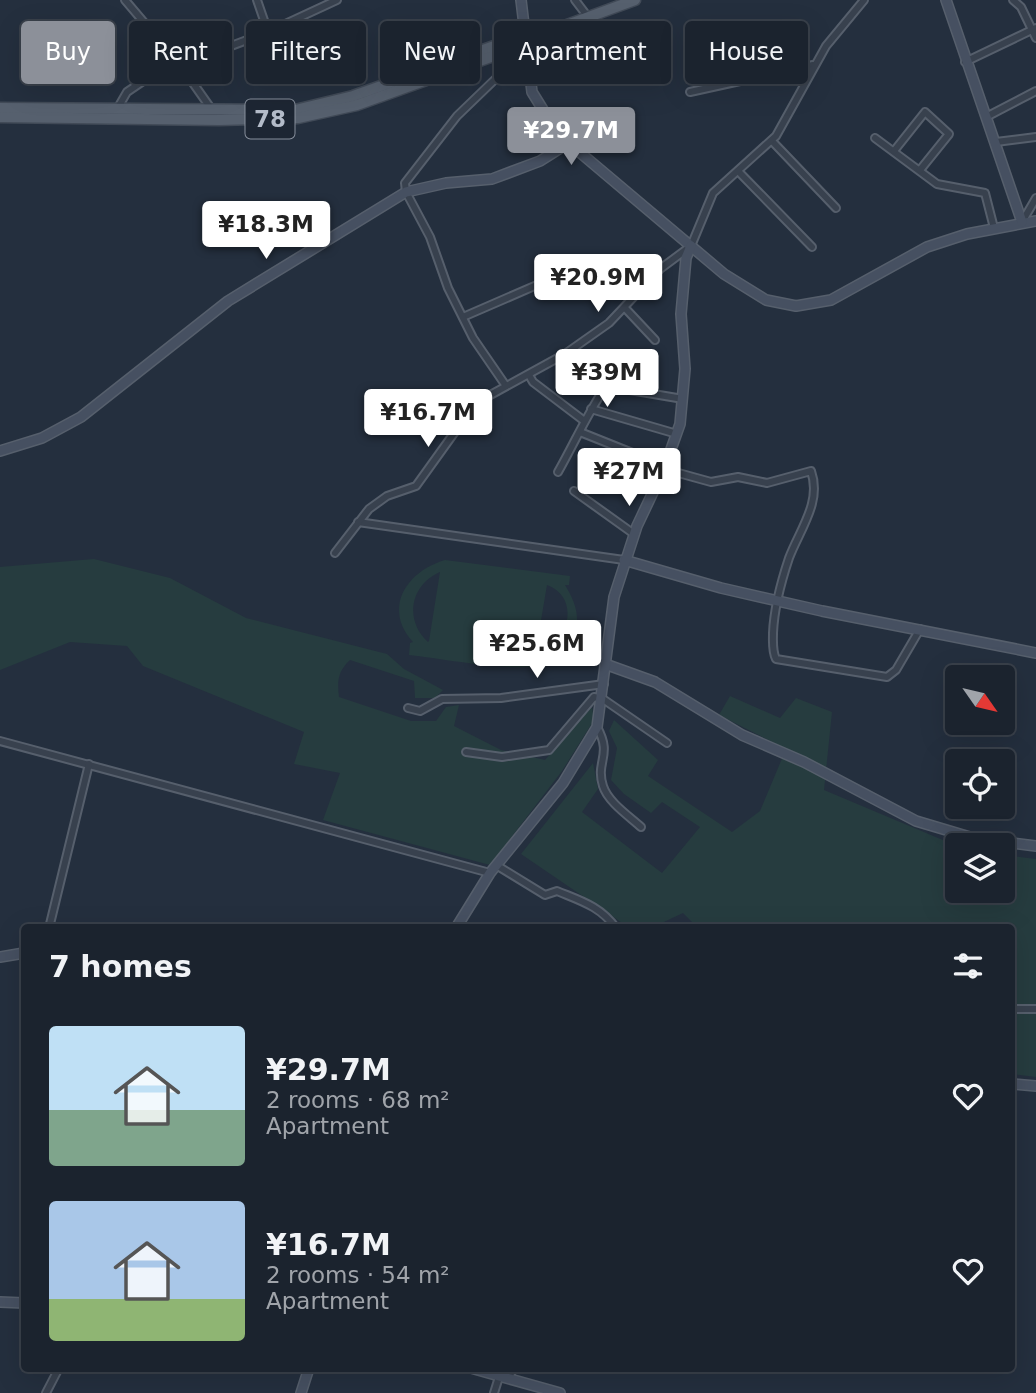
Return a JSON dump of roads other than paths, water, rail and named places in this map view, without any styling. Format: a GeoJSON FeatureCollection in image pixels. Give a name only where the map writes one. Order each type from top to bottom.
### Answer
{"type":"FeatureCollection","features":[{"type":"Feature","properties":{"kind":"main road","name":"78"},"geometry":{"type":"LineString","coordinates":[[577,21],[635,0]]}},
{"type":"Feature","properties":{"kind":"main road","name":"78"},"geometry":{"type":"LineString","coordinates":[[0,108],[216,116],[295,110],[324,104],[494,46]]}},
{"type":"Feature","properties":{"kind":"main road","name":"78"},"geometry":{"type":"LineString","coordinates":[[0,117],[114,113]]}},
{"type":"Feature","properties":{"kind":"street"},"geometry":{"type":"LineString","coordinates":[[125,0],[143,21]]}},
{"type":"Feature","properties":{"kind":"street"},"geometry":{"type":"LineString","coordinates":[[257,0],[264,21]]}},
{"type":"Feature","properties":{"kind":"street"},"geometry":{"type":"LineString","coordinates":[[292,21],[337,0]]}},
{"type":"Feature","properties":{"kind":"street"},"geometry":{"type":"LineString","coordinates":[[521,0],[524,21]]}},
{"type":"Feature","properties":{"kind":"street"},"geometry":{"type":"LineString","coordinates":[[575,0],[588,17]]}},
{"type":"Feature","properties":{"kind":"street"},"geometry":{"type":"LineString","coordinates":[[459,924],[493,869],[563,783],[597,727],[603,699],[614,597],[624,560],[665,468],[677,434],[685,369],[681,314],[686,258],[713,193],[772,141],[815,64],[835,34],[864,0]]}},
{"type":"Feature","properties":{"kind":"street"},"geometry":{"type":"LineString","coordinates":[[946,0],[965,62],[988,116],[1022,222]]}},
{"type":"Feature","properties":{"kind":"street"},"geometry":{"type":"LineString","coordinates":[[1013,0],[1021,7],[1036,38]]}},
{"type":"Feature","properties":{"kind":"street"},"geometry":{"type":"LineString","coordinates":[[965,62],[1033,29]]}},
{"type":"Feature","properties":{"kind":"street"},"geometry":{"type":"LineString","coordinates":[[690,92],[815,64]]}},
{"type":"Feature","properties":{"kind":"street"},"geometry":{"type":"LineString","coordinates":[[494,80],[457,116],[405,183],[405,192],[430,237],[479,351],[506,386]]}},
{"type":"Feature","properties":{"kind":"street"},"geometry":{"type":"LineString","coordinates":[[114,113],[136,84]]}},
{"type":"Feature","properties":{"kind":"street"},"geometry":{"type":"LineString","coordinates":[[194,84],[216,116]]}},
{"type":"Feature","properties":{"kind":"street"},"geometry":{"type":"LineString","coordinates":[[531,84],[532,92],[547,120],[567,145],[758,297],[783,305],[806,306],[831,299],[927,247],[994,228],[1036,221]]}},
{"type":"Feature","properties":{"kind":"street"},"geometry":{"type":"LineString","coordinates":[[988,116],[1036,91]]}},
{"type":"Feature","properties":{"kind":"street"},"geometry":{"type":"LineString","coordinates":[[894,151],[925,112],[949,134],[920,170]]}},
{"type":"Feature","properties":{"kind":"street"},"geometry":{"type":"LineString","coordinates":[[996,142],[1036,137]]}},
{"type":"Feature","properties":{"kind":"street"},"geometry":{"type":"LineString","coordinates":[[875,138],[937,184],[985,192],[994,228]]}},
{"type":"Feature","properties":{"kind":"street"},"geometry":{"type":"LineString","coordinates":[[772,141],[836,208]]}},
{"type":"Feature","properties":{"kind":"street"},"geometry":{"type":"LineString","coordinates":[[0,451],[42,438],[82,417],[228,301],[405,192],[436,185],[492,179],[540,161],[567,145]]}},
{"type":"Feature","properties":{"kind":"street"},"geometry":{"type":"LineString","coordinates":[[738,170],[812,247]]}},
{"type":"Feature","properties":{"kind":"street"},"geometry":{"type":"LineString","coordinates":[[1022,222],[1036,198]]}},
{"type":"Feature","properties":{"kind":"street"},"geometry":{"type":"LineString","coordinates":[[335,553],[358,522],[387,496],[416,486],[462,422],[483,400],[580,344],[625,308],[660,269],[691,246]]}},
{"type":"Feature","properties":{"kind":"street"},"geometry":{"type":"LineString","coordinates":[[463,317],[546,281]]}},
{"type":"Feature","properties":{"kind":"street"},"geometry":{"type":"LineString","coordinates":[[625,308],[655,340]]}},
{"type":"Feature","properties":{"kind":"street"},"geometry":{"type":"LineString","coordinates":[[529,375],[533,382],[583,421]]}},
{"type":"Feature","properties":{"kind":"street"},"geometry":{"type":"LineString","coordinates":[[558,472],[580,432],[583,421],[606,386],[683,399]]}},
{"type":"Feature","properties":{"kind":"street"},"geometry":{"type":"LineString","coordinates":[[591,409],[677,434]]}},
{"type":"Feature","properties":{"kind":"street"},"geometry":{"type":"LineString","coordinates":[[580,432],[665,468],[711,482],[738,477],[767,483],[811,471],[814,480],[812,504],[790,557],[778,600],[774,626],[776,659],[887,677],[896,670],[920,629]]}},
{"type":"Feature","properties":{"kind":"street"},"geometry":{"type":"LineString","coordinates":[[574,491],[634,534]]}},
{"type":"Feature","properties":{"kind":"street"},"geometry":{"type":"LineString","coordinates":[[358,522],[624,560],[721,588],[864,620],[1036,653]]}},
{"type":"Feature","properties":{"kind":"street"},"geometry":{"type":"LineString","coordinates":[[605,664],[655,682],[742,735],[804,762],[916,821],[973,838],[1036,846]]}},
{"type":"Feature","properties":{"kind":"street"},"geometry":{"type":"LineString","coordinates":[[408,708],[420,711],[451,698],[501,698],[604,684]]}},
{"type":"Feature","properties":{"kind":"street"},"geometry":{"type":"LineString","coordinates":[[466,752],[502,757],[549,750],[588,700],[594,697],[603,699],[667,743]]}},
{"type":"Feature","properties":{"kind":"street"},"geometry":{"type":"LineString","coordinates":[[597,727],[606,743],[601,774],[604,788],[641,827]]}},
{"type":"Feature","properties":{"kind":"street"},"geometry":{"type":"LineString","coordinates":[[0,741],[206,799],[493,869],[545,895],[557,891],[589,903],[600,909],[613,924]]}},
{"type":"Feature","properties":{"kind":"street"},"geometry":{"type":"LineString","coordinates":[[50,924],[89,764]]}},
{"type":"Feature","properties":{"kind":"street"},"geometry":{"type":"LineString","coordinates":[[0,957],[21,954]]}},
{"type":"Feature","properties":{"kind":"street"},"geometry":{"type":"LineString","coordinates":[[1015,1009],[1036,1009]]}},
{"type":"Feature","properties":{"kind":"street"},"geometry":{"type":"LineString","coordinates":[[1015,1084],[1036,1086]]}},
{"type":"Feature","properties":{"kind":"street"},"geometry":{"type":"LineString","coordinates":[[0,1302],[21,1303]]}},
{"type":"Feature","properties":{"kind":"street"},"geometry":{"type":"LineString","coordinates":[[46,1393],[56,1372]]}},
{"type":"Feature","properties":{"kind":"street"},"geometry":{"type":"LineString","coordinates":[[301,1393],[308,1372]]}},
{"type":"Feature","properties":{"kind":"street"},"geometry":{"type":"LineString","coordinates":[[484,1372],[559,1393]]}},
{"type":"Feature","properties":{"kind":"street"},"geometry":{"type":"LineString","coordinates":[[494,1393],[509,1372]]}}]}
